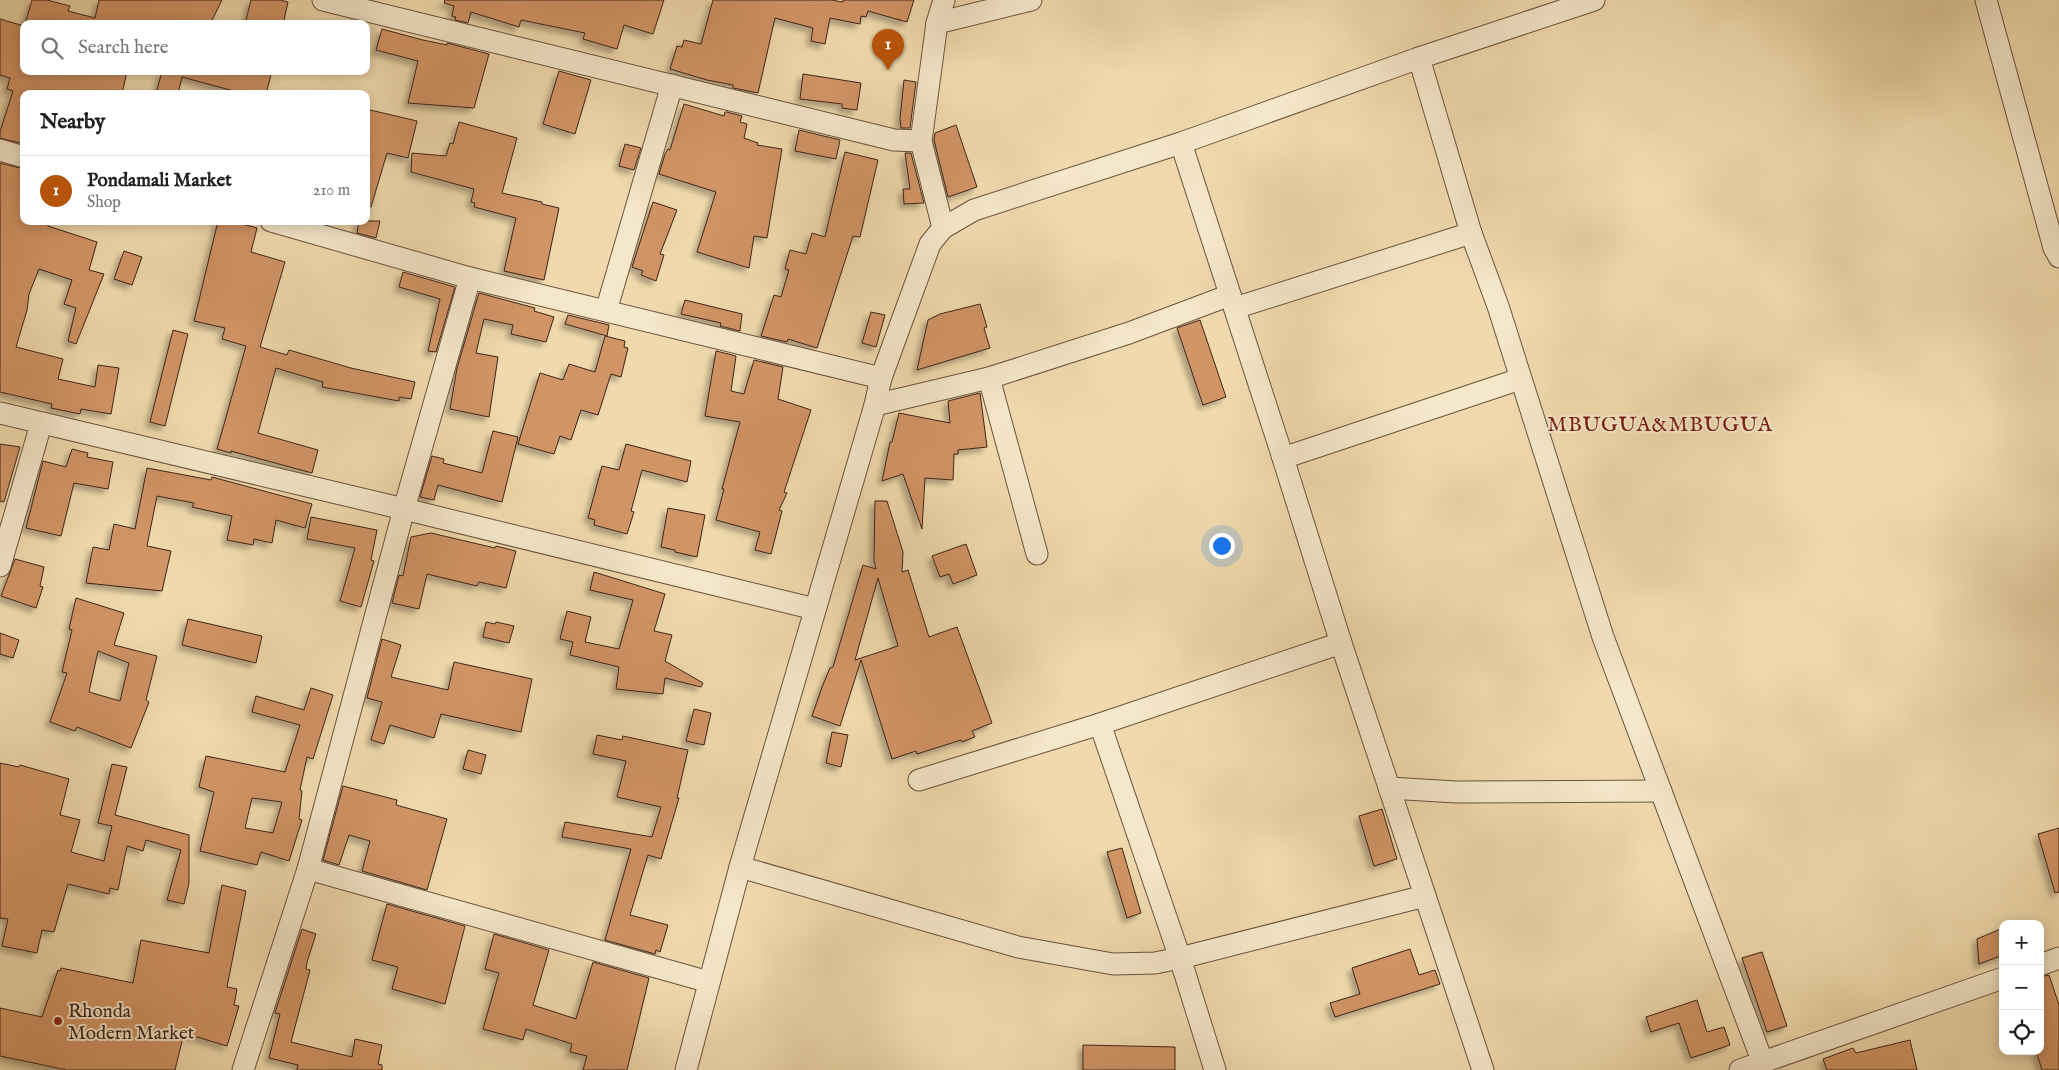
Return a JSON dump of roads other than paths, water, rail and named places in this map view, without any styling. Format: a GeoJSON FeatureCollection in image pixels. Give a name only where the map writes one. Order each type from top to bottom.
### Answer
{"type":"FeatureCollection","features":[{"type":"Feature","properties":{"kind":"street"},"geometry":{"type":"LineString","coordinates":[[323,0],[894,140],[921,141]]}},
{"type":"Feature","properties":{"kind":"street"},"geometry":{"type":"LineString","coordinates":[[943,228],[921,141],[937,23],[944,0]]}},
{"type":"Feature","properties":{"kind":"street"},"geometry":{"type":"LineString","coordinates":[[937,23],[1031,0]]}},
{"type":"Feature","properties":{"kind":"street"},"geometry":{"type":"LineString","coordinates":[[686,1070],[740,867],[875,405],[881,378],[930,244],[943,228],[974,210],[1180,143],[1418,58],[1547,7],[1594,0]]}},
{"type":"Feature","properties":{"kind":"street"},"geometry":{"type":"LineString","coordinates":[[1986,0],[2054,248],[2059,256]]}},
{"type":"Feature","properties":{"kind":"street"},"geometry":{"type":"LineString","coordinates":[[1418,58],[1471,233],[1498,306],[1603,638],[1763,1063]]}},
{"type":"Feature","properties":{"kind":"street"},"geometry":{"type":"LineString","coordinates":[[606,311],[672,85]]}},
{"type":"Feature","properties":{"kind":"street"},"geometry":{"type":"LineString","coordinates":[[1180,143],[1233,302],[1341,644],[1483,1070]]}},
{"type":"Feature","properties":{"kind":"street"},"geometry":{"type":"LineString","coordinates":[[0,150],[20,155]]}},
{"type":"Feature","properties":{"kind":"street"},"geometry":{"type":"LineString","coordinates":[[284,225],[470,278],[881,378]]}},
{"type":"Feature","properties":{"kind":"street"},"geometry":{"type":"LineString","coordinates":[[875,405],[989,378],[1129,333],[1471,233]]}},
{"type":"Feature","properties":{"kind":"street"},"geometry":{"type":"LineString","coordinates":[[243,1070],[308,869],[404,510],[470,278]]}},
{"type":"Feature","properties":{"kind":"street"},"geometry":{"type":"LineString","coordinates":[[989,378],[1037,554]]}},
{"type":"Feature","properties":{"kind":"street"},"geometry":{"type":"LineString","coordinates":[[1283,458],[1520,379]]}},
{"type":"Feature","properties":{"kind":"street"},"geometry":{"type":"LineString","coordinates":[[0,413],[816,609]]}},
{"type":"Feature","properties":{"kind":"street"},"geometry":{"type":"LineString","coordinates":[[0,566],[41,424]]}},
{"type":"Feature","properties":{"kind":"street"},"geometry":{"type":"LineString","coordinates":[[919,780],[1100,724],[1341,644]]}},
{"type":"Feature","properties":{"kind":"street"},"geometry":{"type":"LineString","coordinates":[[1100,724],[1180,958],[1215,1070]]}},
{"type":"Feature","properties":{"kind":"street"},"geometry":{"type":"LineString","coordinates":[[1389,788],[1456,792],[1661,791]]}},
{"type":"Feature","properties":{"kind":"street"},"geometry":{"type":"LineString","coordinates":[[740,867],[1018,947],[1113,964],[1155,963],[1180,958],[1425,896]]}},
{"type":"Feature","properties":{"kind":"street"},"geometry":{"type":"LineString","coordinates":[[308,869],[709,982]]}},
{"type":"Feature","properties":{"kind":"street"},"geometry":{"type":"LineString","coordinates":[[2044,964],[2059,958]]}},
{"type":"Feature","properties":{"kind":"street"},"geometry":{"type":"LineString","coordinates":[[1740,1070],[1999,979]]}},
{"type":"Feature","properties":{"kind":"place","name":"Pondamali Market"},"geometry":{"type":"Point","coordinates":[888,70]}},
{"type":"Feature","properties":{"kind":"place","name":"Rhonda Modern Market"},"geometry":{"type":"Point","coordinates":[58,1021]}},
{"type":"Feature","properties":{"kind":"district","name":"MBUGUA&MBUGUA"},"geometry":{"type":"Point","coordinates":[1660,424]}}]}
